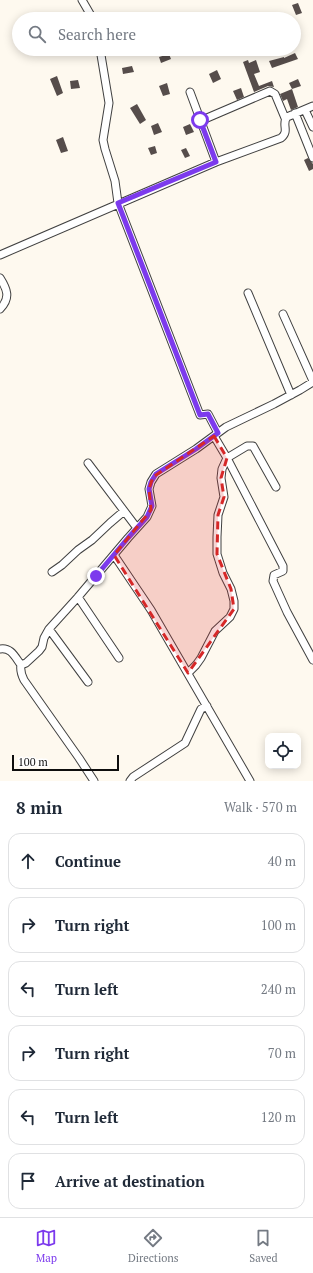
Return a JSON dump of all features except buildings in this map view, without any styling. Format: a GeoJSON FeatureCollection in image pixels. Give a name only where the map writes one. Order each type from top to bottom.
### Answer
{"type":"FeatureCollection","features":[{"type":"Feature","properties":{"kind":"street"},"geometry":{"type":"LineString","coordinates":[[82,0],[89,12]]}},
{"type":"Feature","properties":{"kind":"street"},"geometry":{"type":"LineString","coordinates":[[101,56],[109,103],[103,140],[115,181],[118,203],[200,415],[208,414],[227,458],[283,566],[283,570],[274,575],[273,581],[287,612],[313,660]]}},
{"type":"Feature","properties":{"kind":"street"},"geometry":{"type":"LineString","coordinates":[[0,255],[216,162],[280,138],[285,132],[285,118],[275,94],[270,91],[200,120]]}},
{"type":"Feature","properties":{"kind":"street"},"geometry":{"type":"LineString","coordinates":[[190,92],[216,162]]}},
{"type":"Feature","properties":{"kind":"street"},"geometry":{"type":"LineString","coordinates":[[285,118],[313,106]]}},
{"type":"Feature","properties":{"kind":"street"},"geometry":{"type":"LineString","coordinates":[[305,110],[313,127]]}},
{"type":"Feature","properties":{"kind":"street"},"geometry":{"type":"LineString","coordinates":[[295,113],[313,158]]}},
{"type":"Feature","properties":{"kind":"street"},"geometry":{"type":"LineString","coordinates":[[0,278],[8,295],[6,301],[0,309]]}},
{"type":"Feature","properties":{"kind":"street"},"geometry":{"type":"LineString","coordinates":[[248,293],[291,395]]}},
{"type":"Feature","properties":{"kind":"street"},"geometry":{"type":"LineString","coordinates":[[21,664],[26,663],[42,647],[44,638],[49,629],[147,517],[152,506],[149,489],[153,477],[156,474],[196,449],[226,427],[291,395],[313,381],[283,314]]}},
{"type":"Feature","properties":{"kind":"street"},"geometry":{"type":"LineString","coordinates":[[188,673],[201,658],[215,631],[230,617],[234,609],[231,589],[223,573],[217,548],[218,515],[224,497],[221,478],[222,469],[227,458],[251,445],[276,487]]}},
{"type":"Feature","properties":{"kind":"street"},"geometry":{"type":"LineString","coordinates":[[88,463],[137,528]]}},
{"type":"Feature","properties":{"kind":"street"},"geometry":{"type":"LineString","coordinates":[[52,572],[70,559],[78,550],[92,540],[110,522],[124,511]]}},
{"type":"Feature","properties":{"kind":"street"},"geometry":{"type":"LineString","coordinates":[[114,555],[151,610],[250,781]]}},
{"type":"Feature","properties":{"kind":"street"},"geometry":{"type":"LineString","coordinates":[[78,597],[119,658]]}},
{"type":"Feature","properties":{"kind":"street"},"geometry":{"type":"LineString","coordinates":[[49,629],[88,682]]}},
{"type":"Feature","properties":{"kind":"street"},"geometry":{"type":"LineString","coordinates":[[0,649],[4,648],[9,650],[21,664],[21,674],[24,680],[94,781]]}},
{"type":"Feature","properties":{"kind":"street"},"geometry":{"type":"LineString","coordinates":[[130,781],[132,777],[185,743],[200,709],[207,706]]}},
{"type":"Feature","properties":{"kind":"highlighted area"},"geometry":{"type":"Polygon","coordinates":[[[214,436],[227,458],[221,478],[224,497],[218,515],[217,554],[231,589],[234,609],[188,673],[114,555],[151,510],[149,489],[153,477],[214,436]]]}},
{"type":"Feature","properties":{"kind":"route"},"geometry":{"type":"LineString","coordinates":[[96,576],[147,517],[152,506],[149,489],[153,477],[218,433],[208,414],[200,415],[118,203],[216,162],[200,120]]}}]}
